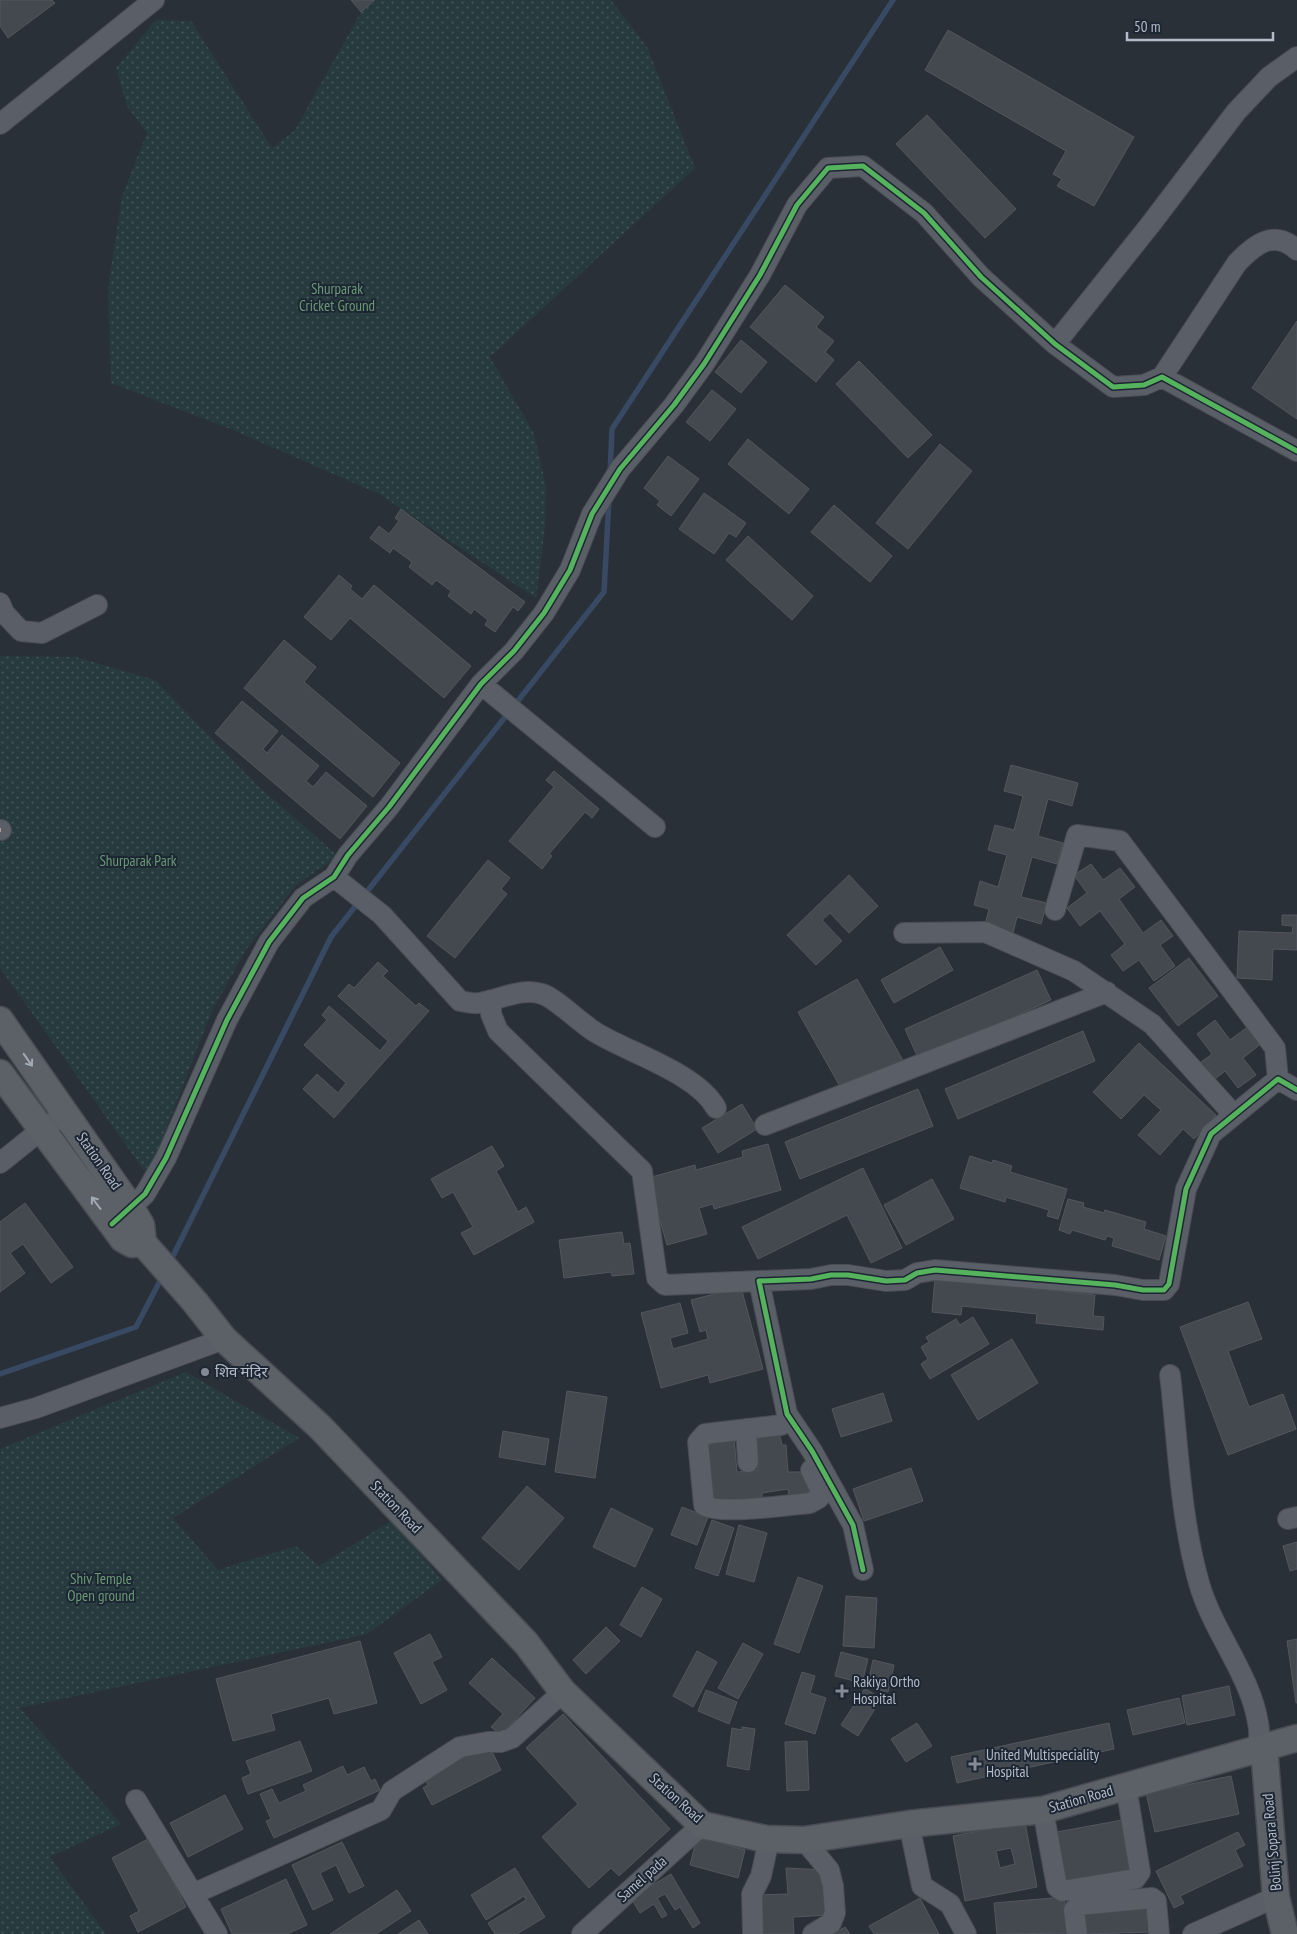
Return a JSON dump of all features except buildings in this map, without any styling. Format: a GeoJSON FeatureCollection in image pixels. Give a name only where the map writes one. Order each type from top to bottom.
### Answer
{"type":"FeatureCollection","features":[{"type":"Feature","properties":{"kind":"main road","name":"Station Road"},"geometry":{"type":"LineString","coordinates":[[0,1020],[66,1114],[122,1216]]}},
{"type":"Feature","properties":{"kind":"main road","name":"Station Road"},"geometry":{"type":"LineString","coordinates":[[0,1073],[41,1130],[122,1216],[141,1225],[146,1246],[196,1302],[224,1340],[320,1427],[526,1643],[563,1692],[702,1825],[769,1839],[804,1840],[909,1824],[1043,1810],[1297,1738]]}},
{"type":"Feature","properties":{"kind":"main road","name":"Bolinj Sopara Road"},"geometry":{"type":"LineString","coordinates":[[1262,1749],[1276,1897],[1285,1934]]}},
{"type":"Feature","properties":{"kind":"street"},"geometry":{"type":"LineString","coordinates":[[0,124],[154,0]]}},
{"type":"Feature","properties":{"kind":"street"},"geometry":{"type":"LineString","coordinates":[[1055,344],[1242,106],[1269,77],[1297,57]]}},
{"type":"Feature","properties":{"kind":"street"},"geometry":{"type":"LineString","coordinates":[[122,1216],[145,1194],[166,1158],[227,1020],[270,942],[304,898],[338,880],[348,855],[389,807],[481,684],[514,651],[544,613],[570,570],[592,514],[616,475],[674,405],[704,364],[760,275],[797,205],[828,168],[863,166],[924,213],[981,276],[1055,344],[1112,387],[1144,385],[1162,377],[1237,263],[1250,249],[1264,240],[1278,238],[1297,250]]}},
{"type":"Feature","properties":{"kind":"street"},"geometry":{"type":"LineString","coordinates":[[1162,377],[1297,451]]}},
{"type":"Feature","properties":{"kind":"street"},"geometry":{"type":"LineString","coordinates":[[0,603],[4,613],[21,631],[42,633],[97,605]]}},
{"type":"Feature","properties":{"kind":"street"},"geometry":{"type":"LineString","coordinates":[[481,684],[655,827]]}},
{"type":"Feature","properties":{"kind":"street"},"geometry":{"type":"LineString","coordinates":[[1055,910],[1077,835],[1120,841],[1275,1048],[1278,1079]]}},
{"type":"Feature","properties":{"kind":"street"},"geometry":{"type":"LineString","coordinates":[[338,880],[382,915],[460,1001],[476,1004],[520,993],[543,994],[595,1032],[673,1072],[694,1085],[711,1098],[716,1108]]}},
{"type":"Feature","properties":{"kind":"street"},"geometry":{"type":"LineString","coordinates":[[904,933],[985,932],[1074,971],[1152,1024],[1234,1115]]}},
{"type":"Feature","properties":{"kind":"street"},"geometry":{"type":"LineString","coordinates":[[765,1125],[1107,992]]}},
{"type":"Feature","properties":{"kind":"street"},"geometry":{"type":"LineString","coordinates":[[491,1000],[491,1014],[498,1031],[642,1171],[657,1278],[664,1285],[840,1275],[886,1281],[905,1280],[917,1273],[935,1270],[1115,1285],[1143,1290],[1164,1290],[1170,1284],[1186,1189],[1211,1134],[1278,1079]]}},
{"type":"Feature","properties":{"kind":"street"},"geometry":{"type":"LineString","coordinates":[[1278,1079],[1297,1090]]}},
{"type":"Feature","properties":{"kind":"street"},"geometry":{"type":"LineString","coordinates":[[0,1163],[41,1130],[66,1114]]}},
{"type":"Feature","properties":{"kind":"street"},"geometry":{"type":"LineString","coordinates":[[759,1281],[784,1419],[817,1478],[821,1491],[819,1498],[810,1504],[709,1509],[704,1505],[698,1442],[705,1434],[746,1429],[784,1419]]}},
{"type":"Feature","properties":{"kind":"street"},"geometry":{"type":"LineString","coordinates":[[0,1418],[36,1408],[224,1340]]}},
{"type":"Feature","properties":{"kind":"street"},"geometry":{"type":"LineString","coordinates":[[1170,1375],[1189,1536],[1199,1584],[1220,1634],[1245,1683],[1258,1722],[1262,1749]]}},
{"type":"Feature","properties":{"kind":"street"},"geometry":{"type":"LineString","coordinates":[[784,1419],[812,1451],[853,1525],[864,1570]]}},
{"type":"Feature","properties":{"kind":"street"},"geometry":{"type":"LineString","coordinates":[[746,1429],[748,1462]]}},
{"type":"Feature","properties":{"kind":"street"},"geometry":{"type":"LineString","coordinates":[[193,1894],[381,1810],[392,1792],[460,1747],[488,1742],[501,1742],[512,1738],[563,1692]]}},
{"type":"Feature","properties":{"kind":"street"},"geometry":{"type":"LineString","coordinates":[[1043,1810],[1057,1887],[1062,1891],[1135,1880],[1140,1872],[1126,1786]]}},
{"type":"Feature","properties":{"kind":"street"},"geometry":{"type":"LineString","coordinates":[[136,1800],[217,1934]]}},
{"type":"Feature","properties":{"kind":"street"},"geometry":{"type":"LineString","coordinates":[[909,1824],[922,1886],[950,1904],[966,1934]]}},
{"type":"Feature","properties":{"kind":"street","name":"Samel pada"},"geometry":{"type":"LineString","coordinates":[[582,1934],[702,1825]]}},
{"type":"Feature","properties":{"kind":"street"},"geometry":{"type":"LineString","coordinates":[[753,1934],[752,1894],[765,1864],[769,1839]]}},
{"type":"Feature","properties":{"kind":"street"},"geometry":{"type":"LineString","coordinates":[[804,1840],[829,1870],[833,1886],[835,1913],[831,1923],[813,1934]]}},
{"type":"Feature","properties":{"kind":"street"},"geometry":{"type":"LineString","coordinates":[[1193,1934],[1276,1897]]}},
{"type":"Feature","properties":{"kind":"street"},"geometry":{"type":"LineString","coordinates":[[1077,1934],[1074,1910],[1079,1905],[1152,1898],[1156,1901],[1159,1934]]}},
{"type":"Feature","properties":{"kind":"green space","name":"Shurparak Cricket Ground"},"geometry":{"type":"Polygon","coordinates":[[[377,0],[611,0],[647,47],[695,168],[490,357],[534,434],[546,486],[545,527],[536,598],[379,494],[233,430],[111,383],[108,289],[122,196],[147,133],[127,106],[116,68],[156,20],[191,21],[272,148],[295,130],[361,12],[377,0]]]}},
{"type":"Feature","properties":{"kind":"green space","name":"Shurparak Park"},"geometry":{"type":"Polygon","coordinates":[[[0,656],[76,657],[155,680],[257,785],[338,856],[296,885],[245,951],[211,1013],[148,1176],[0,968],[0,656]]]}},
{"type":"Feature","properties":{"kind":"green space","name":"Shiv Temple Open ground"},"geometry":{"type":"Polygon","coordinates":[[[186,1372],[299,1438],[173,1518],[218,1570],[296,1546],[319,1566],[392,1520],[442,1580],[367,1634],[20,1708],[121,1824],[50,1857],[106,1934],[0,1934],[0,1449],[186,1372]]]}},
{"type":"Feature","properties":{"kind":"waterway"},"geometry":{"type":"LineString","coordinates":[[610,473],[612,429],[893,0]]}},
{"type":"Feature","properties":{"kind":"waterway"},"geometry":{"type":"LineString","coordinates":[[170,1262],[331,937],[604,592],[609,499]]}},
{"type":"Feature","properties":{"kind":"waterway"},"geometry":{"type":"LineString","coordinates":[[0,1374],[136,1327],[162,1277]]}},
{"type":"Feature","properties":{"kind":"cycle path"},"geometry":{"type":"LineString","coordinates":[[112,1224],[145,1194],[166,1158],[227,1020],[269,942],[303,898],[334,877],[348,855],[389,807],[481,684],[514,651],[544,613],[570,570],[592,514],[620,469],[674,405],[704,364],[760,275],[797,205],[828,168],[863,166],[924,213],[981,277],[1055,344],[1113,387],[1144,385],[1162,377],[1297,451]]}},
{"type":"Feature","properties":{"kind":"cycle path"},"geometry":{"type":"LineString","coordinates":[[863,1570],[853,1525],[812,1451],[787,1414],[759,1281],[811,1279],[831,1275],[848,1275],[886,1281],[905,1280],[917,1273],[935,1270],[1115,1285],[1143,1290],[1164,1290],[1169,1284],[1186,1189],[1211,1134],[1278,1079],[1297,1090]]}},
{"type":"Feature","properties":{"kind":"place","name":"शिव मंदिर"},"geometry":{"type":"Point","coordinates":[205,1372]}},
{"type":"Feature","properties":{"kind":"place","name":"Rakiya Ortho Hospital"},"geometry":{"type":"Point","coordinates":[842,1691]}},
{"type":"Feature","properties":{"kind":"place","name":"United Multispeciality Hospital"},"geometry":{"type":"Point","coordinates":[975,1764]}}]}
